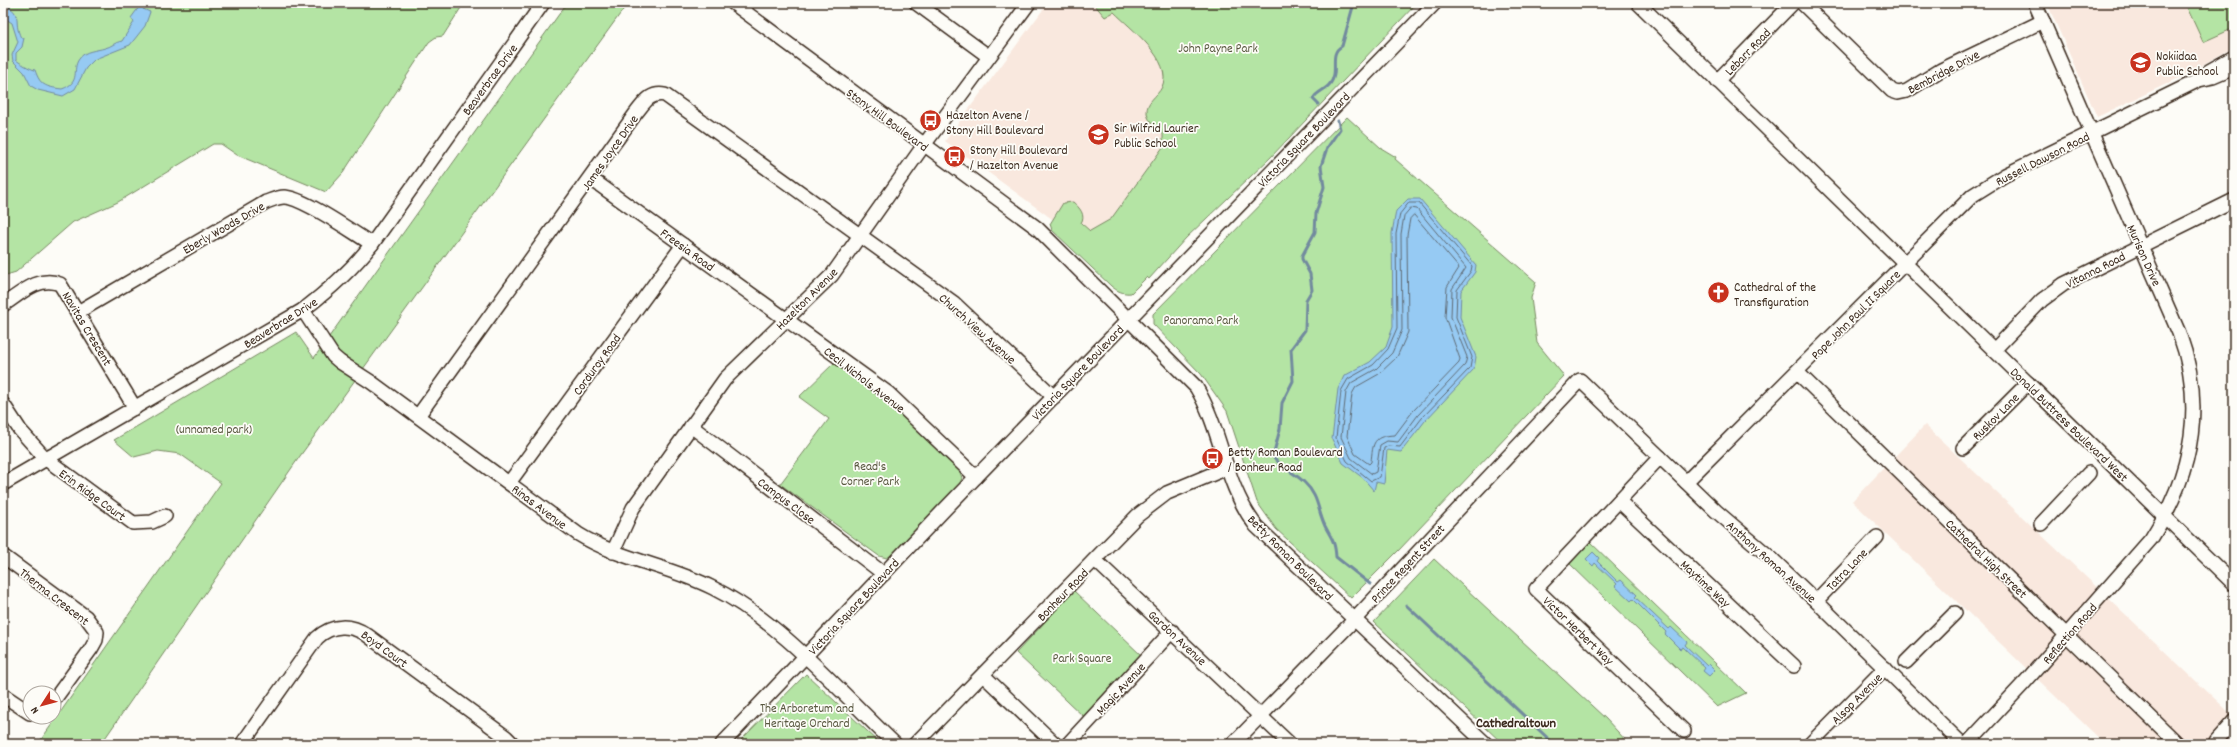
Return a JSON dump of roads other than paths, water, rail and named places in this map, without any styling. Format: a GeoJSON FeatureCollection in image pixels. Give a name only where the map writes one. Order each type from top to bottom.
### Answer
{"type":"FeatureCollection","features":[{"type":"Feature","properties":{"kind":"street","name":"Beaverbrae Drive"},"geometry":{"type":"LineString","coordinates":[[3,484],[303,310],[348,273],[372,244],[543,3]]}},
{"type":"Feature","properties":{"kind":"street","name":"Stony Hill Boulevard"},"geometry":{"type":"LineString","coordinates":[[733,3],[1037,228],[1129,319]]}},
{"type":"Feature","properties":{"kind":"street"},"geometry":{"type":"LineString","coordinates":[[916,3],[988,56]]}},
{"type":"Feature","properties":{"kind":"street","name":"Hazelton Avenue"},"geometry":{"type":"LineString","coordinates":[[613,552],[633,508],[690,426],[725,379],[786,318],[832,275],[988,56],[1029,3]]}},
{"type":"Feature","properties":{"kind":"street","name":"Victoria Square Boulevard"},"geometry":{"type":"LineString","coordinates":[[722,744],[976,477],[1435,3]]}},
{"type":"Feature","properties":{"kind":"street","name":"Pope John Paul II Square"},"geometry":{"type":"LineString","coordinates":[[1638,3],[1906,264],[1686,482]]}},
{"type":"Feature","properties":{"kind":"street","name":"Lebarr Road"},"geometry":{"type":"LineString","coordinates":[[1717,81],[1793,3]]}},
{"type":"Feature","properties":{"kind":"street","name":"Bembridge Drive"},"geometry":{"type":"LineString","coordinates":[[1802,3],[1892,91],[1898,93],[1907,91],[1941,70],[2043,21]]}},
{"type":"Feature","properties":{"kind":"street","name":"Murison Drive"},"geometry":{"type":"LineString","coordinates":[[2035,3],[2180,334],[2192,379],[2193,416],[2187,462],[2165,517]]}},
{"type":"Feature","properties":{"kind":"street","name":"Russell Dawson Road"},"geometry":{"type":"LineString","coordinates":[[2199,80],[2210,70],[2234,57]]}},
{"type":"Feature","properties":{"kind":"street","name":"Russell Dawson Road"},"geometry":{"type":"LineString","coordinates":[[1906,264],[1962,206],[1979,191],[2005,175],[2199,80],[2234,68]]}},
{"type":"Feature","properties":{"kind":"street","name":"James Joyce Drive"},"geometry":{"type":"LineString","coordinates":[[418,416],[590,178],[650,97],[656,93],[665,95],[860,235]]}},
{"type":"Feature","properties":{"kind":"street","name":"Freesia Road"},"geometry":{"type":"LineString","coordinates":[[590,178],[786,318]]}},
{"type":"Feature","properties":{"kind":"street","name":"Eberly Woods Drive"},"geometry":{"type":"LineString","coordinates":[[78,312],[266,202],[275,199],[285,197],[300,202],[372,244]]}},
{"type":"Feature","properties":{"kind":"street","name":"Vitanna Road"},"geometry":{"type":"LineString","coordinates":[[1994,350],[2051,293],[2080,274],[2234,200]]}},
{"type":"Feature","properties":{"kind":"street","name":"Church View Avenue"},"geometry":{"type":"LineString","coordinates":[[860,235],[954,303],[1054,397]]}},
{"type":"Feature","properties":{"kind":"street","name":"Corduroy Road"},"geometry":{"type":"LineString","coordinates":[[509,483],[682,245]]}},
{"type":"Feature","properties":{"kind":"street","name":"Donald Buttress Boulevard West"},"geometry":{"type":"LineString","coordinates":[[1906,264],[2234,584]]}},
{"type":"Feature","properties":{"kind":"street","name":"Navitas Crescent"},"geometry":{"type":"LineString","coordinates":[[3,305],[40,281],[48,280],[60,284],[135,408]]}},
{"type":"Feature","properties":{"kind":"street","name":"Rinas Avenue"},"geometry":{"type":"LineString","coordinates":[[303,310],[327,347],[340,362],[371,382],[578,534],[613,552],[692,578],[714,588],[755,615],[806,657]]}},
{"type":"Feature","properties":{"kind":"street","name":"Cecil Nichols Avenue"},"geometry":{"type":"LineString","coordinates":[[786,318],[888,393],[976,477]]}},
{"type":"Feature","properties":{"kind":"street","name":"Betty Roman Boulevard"},"geometry":{"type":"LineString","coordinates":[[1129,319],[1196,387],[1209,412],[1237,497],[1256,526],[1486,744]]}},
{"type":"Feature","properties":{"kind":"street","name":"Cathedral High Street"},"geometry":{"type":"LineString","coordinates":[[1797,372],[2178,744]]}},
{"type":"Feature","properties":{"kind":"street","name":"Anthony Roman Avenue"},"geometry":{"type":"LineString","coordinates":[[1580,380],[1686,482],[1816,600],[1962,744]]}},
{"type":"Feature","properties":{"kind":"street","name":"Prince Regent Street"},"geometry":{"type":"LineString","coordinates":[[1233,744],[1355,619],[1580,380]]}},
{"type":"Feature","properties":{"kind":"street","name":"Ruskov Lane"},"geometry":{"type":"LineString","coordinates":[[1963,448],[2028,383]]}},
{"type":"Feature","properties":{"kind":"street","name":"Erin Ridge Court"},"geometry":{"type":"LineString","coordinates":[[3,404],[20,430],[46,459],[132,523],[152,522],[165,516]]}},
{"type":"Feature","properties":{"kind":"street","name":"Campus Close"},"geometry":{"type":"LineString","coordinates":[[690,426],[884,574]]}},
{"type":"Feature","properties":{"kind":"street","name":"Victor Herbert Way"},"geometry":{"type":"LineString","coordinates":[[1660,457],[1536,589],[1684,731]]}},
{"type":"Feature","properties":{"kind":"street","name":"Bonheur Road"},"geometry":{"type":"LineString","coordinates":[[915,744],[1096,560],[1137,516],[1167,493],[1227,468]]}},
{"type":"Feature","properties":{"kind":"street"},"geometry":{"type":"LineString","coordinates":[[2041,524],[2089,473]]}},
{"type":"Feature","properties":{"kind":"street","name":"Maytime Way"},"geometry":{"type":"LineString","coordinates":[[1619,501],[1794,666]]}},
{"type":"Feature","properties":{"kind":"street","name":"Reflection Road"},"geometry":{"type":"LineString","coordinates":[[1967,744],[2066,636],[2141,551],[2165,517]]}},
{"type":"Feature","properties":{"kind":"street","name":"Tatra Lane"},"geometry":{"type":"LineString","coordinates":[[1816,600],[1877,537]]}},
{"type":"Feature","properties":{"kind":"street","name":"Therma Crescent"},"geometry":{"type":"LineString","coordinates":[[3,556],[86,617],[97,632],[96,640],[91,649],[62,689]]}},
{"type":"Feature","properties":{"kind":"street","name":"Gardon Avenue"},"geometry":{"type":"LineString","coordinates":[[1096,560],[1290,744]]}},
{"type":"Feature","properties":{"kind":"street"},"geometry":{"type":"LineString","coordinates":[[1906,662],[1955,613]]}},
{"type":"Feature","properties":{"kind":"street","name":"Boyd Court"},"geometry":{"type":"LineString","coordinates":[[242,744],[317,638],[324,631],[344,626],[357,628],[506,737],[513,744]]}},
{"type":"Feature","properties":{"kind":"street","name":"Magic Avenue"},"geometry":{"type":"LineString","coordinates":[[1068,744],[1172,631]]}},
{"type":"Feature","properties":{"kind":"street"},"geometry":{"type":"LineString","coordinates":[[806,657],[895,744]]}},
{"type":"Feature","properties":{"kind":"street","name":"Alsop Avenue"},"geometry":{"type":"LineString","coordinates":[[1810,744],[1885,668]]}},
{"type":"Feature","properties":{"kind":"street"},"geometry":{"type":"LineString","coordinates":[[983,675],[1055,744]]}},
{"type":"Feature","properties":{"kind":"street"},"geometry":{"type":"LineString","coordinates":[[3,695],[22,708]]}},
{"type":"Feature","properties":{"kind":"street"},"geometry":{"type":"LineString","coordinates":[[2216,740],[2234,721]]}},
{"type":"Feature","properties":{"kind":"water"},"geometry":{"type":"Polygon","coordinates":[[[3,3],[14,11],[21,38],[24,38],[22,47],[16,53],[16,60],[35,70],[41,82],[47,86],[62,89],[72,83],[75,76],[77,63],[81,56],[87,52],[107,47],[122,41],[134,22],[131,18],[139,7],[139,3],[147,3],[143,9],[150,12],[145,26],[130,45],[95,59],[86,68],[75,89],[63,96],[38,90],[31,86],[24,72],[13,61],[12,55],[18,42],[12,23],[3,17],[3,3]]]}},
{"type":"Feature","properties":{"kind":"water"},"geometry":{"type":"Polygon","coordinates":[[[1408,199],[1420,199],[1476,265],[1475,272],[1461,291],[1460,317],[1476,357],[1474,369],[1425,421],[1401,452],[1387,450],[1384,484],[1376,482],[1374,491],[1363,478],[1343,463],[1332,439],[1338,389],[1344,376],[1370,362],[1386,347],[1393,327],[1392,233],[1396,211],[1408,199]]]}},
{"type":"Feature","properties":{"kind":"water"},"geometry":{"type":"Polygon","coordinates":[[[1593,552],[1599,558],[1597,561],[1618,582],[1621,580],[1637,595],[1635,597],[1669,629],[1671,627],[1687,642],[1685,645],[1707,666],[1709,664],[1715,670],[1709,676],[1703,671],[1705,668],[1683,647],[1680,649],[1665,634],[1666,632],[1633,599],[1631,601],[1615,586],[1617,584],[1595,563],[1593,566],[1586,559],[1593,552]]]}},
{"type":"Feature","properties":{"kind":"waterway"},"geometry":{"type":"LineString","coordinates":[[1318,104],[1313,99],[1316,94],[1327,87],[1332,80],[1334,75],[1335,54],[1342,46],[1354,3]]}},
{"type":"Feature","properties":{"kind":"waterway"},"geometry":{"type":"LineString","coordinates":[[1338,121],[1340,129],[1327,148],[1321,166],[1324,187],[1316,213],[1315,232],[1302,256],[1302,259],[1310,274],[1312,290],[1306,300],[1305,330],[1291,349],[1293,381],[1282,403],[1280,429],[1273,456],[1280,464],[1296,475],[1309,487],[1317,503],[1322,520],[1334,544],[1336,557],[1370,584]]}},
{"type":"Feature","properties":{"kind":"waterway"},"geometry":{"type":"LineString","coordinates":[[1406,605],[1554,744]]}},
{"type":"Feature","properties":{"kind":"place","name":"Nokiidaa Public School"},"geometry":{"type":"Point","coordinates":[2140,62]}},
{"type":"Feature","properties":{"kind":"place","name":"Hazelton Avene / Stony Hill Boulevard"},"geometry":{"type":"Point","coordinates":[930,121]}},
{"type":"Feature","properties":{"kind":"place","name":"Sir Wilfrid Laurier Public School"},"geometry":{"type":"Point","coordinates":[1098,134]}},
{"type":"Feature","properties":{"kind":"place","name":"Stony Hill Boulevard / Hazelton Avenue"},"geometry":{"type":"Point","coordinates":[955,156]}},
{"type":"Feature","properties":{"kind":"place","name":"Cathedral of the Transfiguration"},"geometry":{"type":"Point","coordinates":[1719,293]}},
{"type":"Feature","properties":{"kind":"place","name":"Betty Roman Boulevard / Bonheur Road"},"geometry":{"type":"Point","coordinates":[1213,458]}},
{"type":"Feature","properties":{"kind":"district","name":"Cathedraltown"},"geometry":{"type":"Point","coordinates":[1516,722]}},
{"type":"Feature","properties":{"kind":"park label","name":"John Payne Park"},"geometry":{"type":"Point","coordinates":[1218,47]}},
{"type":"Feature","properties":{"kind":"park label","name":"Panorama Park"},"geometry":{"type":"Point","coordinates":[1201,319]}},
{"type":"Feature","properties":{"kind":"park label","name":"(unnamed park)"},"geometry":{"type":"Point","coordinates":[214,428]}},
{"type":"Feature","properties":{"kind":"park label","name":"Read's Corner Park"},"geometry":{"type":"Point","coordinates":[870,472]}},
{"type":"Feature","properties":{"kind":"park label","name":"Park Square"},"geometry":{"type":"Point","coordinates":[1082,657]}},
{"type":"Feature","properties":{"kind":"park label","name":"The Arboretum and Heritage Orchard"},"geometry":{"type":"Point","coordinates":[807,714]}}]}
